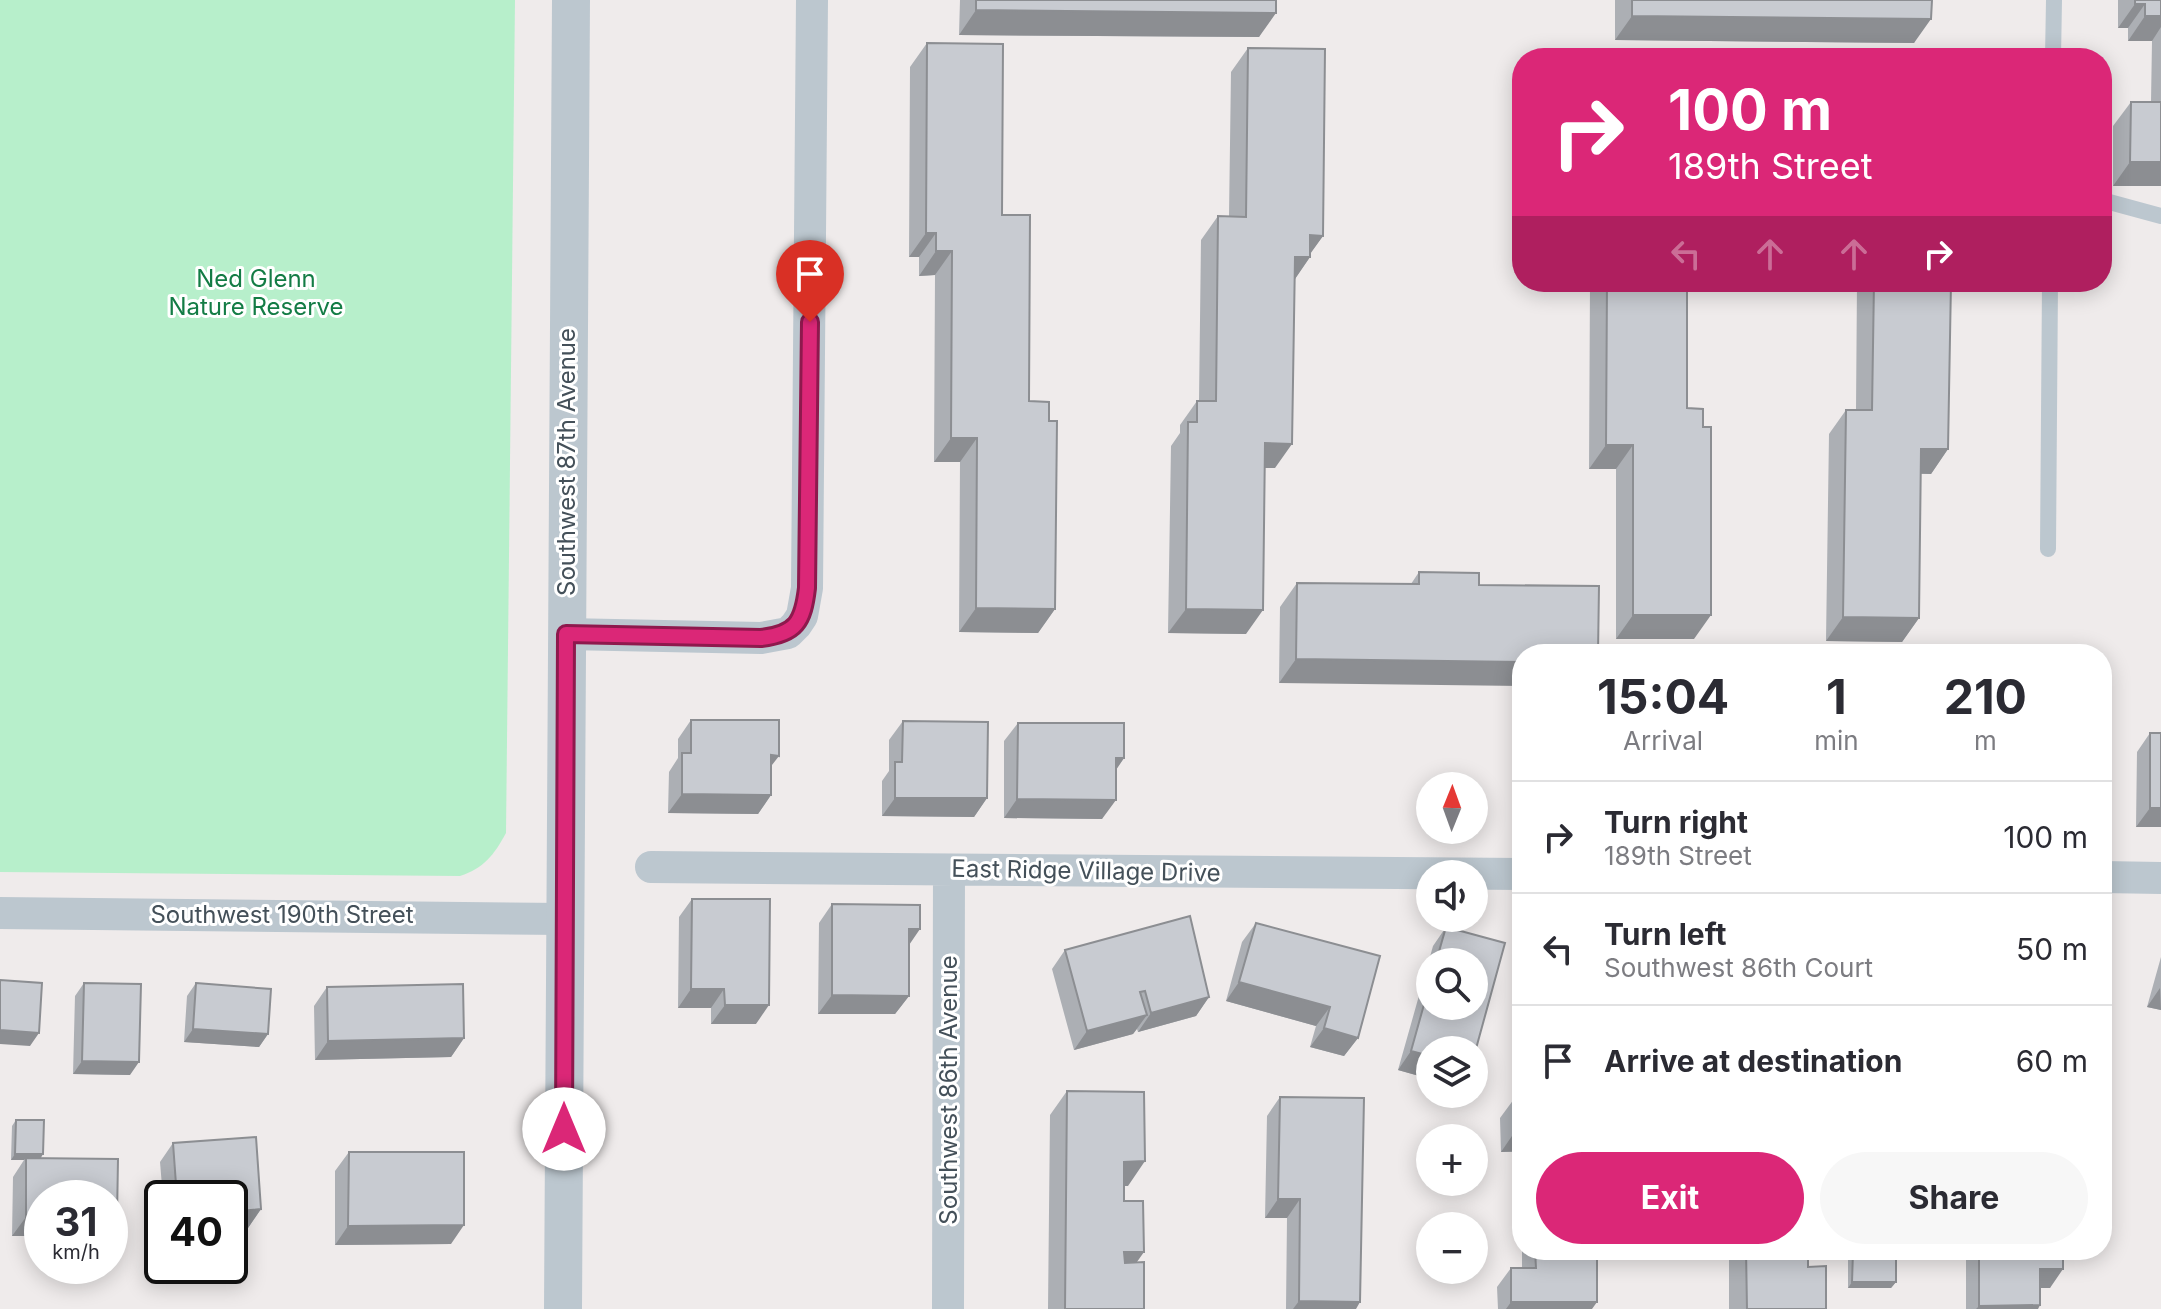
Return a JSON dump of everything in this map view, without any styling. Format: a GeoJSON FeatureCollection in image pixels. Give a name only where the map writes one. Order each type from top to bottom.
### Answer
{"type":"FeatureCollection","features":[{"type":"Feature","properties":{"kind":"street","name":"Southwest 87th Avenue"},"geometry":{"type":"LineString","coordinates":[[563,1309],[571,0]]}},
{"type":"Feature","properties":{"kind":"street"},"geometry":{"type":"LineString","coordinates":[[566,634],[761,638],[788,633],[802,616],[807,575],[812,0]]}},
{"type":"Feature","properties":{"kind":"street","name":"East Ridge Village Drive"},"geometry":{"type":"LineString","coordinates":[[651,867],[1512,874]]}},
{"type":"Feature","properties":{"kind":"street","name":"Southwest 86th Avenue"},"geometry":{"type":"LineString","coordinates":[[948,1309],[949,870]]}},
{"type":"Feature","properties":{"kind":"street"},"geometry":{"type":"LineString","coordinates":[[2112,877],[2161,878]]}},
{"type":"Feature","properties":{"kind":"street","name":"Southwest 190th Street"},"geometry":{"type":"LineString","coordinates":[[0,913],[564,919]]}},
{"type":"Feature","properties":{"kind":"lane"},"geometry":{"type":"LineString","coordinates":[[2053,48],[2054,0]]}},
{"type":"Feature","properties":{"kind":"lane"},"geometry":{"type":"LineString","coordinates":[[2112,203],[2161,216]]}},
{"type":"Feature","properties":{"kind":"lane"},"geometry":{"type":"LineString","coordinates":[[2048,549],[2050,292]]}},
{"type":"Feature","properties":{"kind":"green space","name":"Ned Glenn Nature Reserve"},"geometry":{"type":"Polygon","coordinates":[[[0,0],[515,0],[506,833],[492,854],[476,869],[460,876],[0,872],[0,0]]]}},
{"type":"Feature","properties":{"kind":"building"},"geometry":{"type":"Polygon","coordinates":[[[976,0],[1276,0],[1276,13],[976,10],[976,0]]]}},
{"type":"Feature","properties":{"kind":"building"},"geometry":{"type":"Polygon","coordinates":[[[1632,0],[1932,0],[1931,19],[1632,16],[1632,0]]]}},
{"type":"Feature","properties":{"kind":"building"},"geometry":{"type":"Polygon","coordinates":[[[2135,0],[2161,0],[2161,16],[2145,16],[2145,4],[2135,4],[2135,0]]]}},
{"type":"Feature","properties":{"kind":"building"},"geometry":{"type":"Polygon","coordinates":[[[927,43],[1003,44],[1002,215],[1030,215],[1029,401],[1049,402],[1049,421],[1057,421],[1055,609],[976,608],[977,438],[951,438],[952,251],[936,251],[936,233],[926,233],[927,43]]]}},
{"type":"Feature","properties":{"kind":"building"},"geometry":{"type":"Polygon","coordinates":[[[1248,48],[1325,49],[1323,236],[1310,235],[1310,257],[1295,257],[1292,444],[1265,443],[1263,610],[1186,609],[1188,422],[1197,422],[1197,401],[1216,401],[1218,216],[1246,217],[1248,48]]]}},
{"type":"Feature","properties":{"kind":"building"},"geometry":{"type":"Polygon","coordinates":[[[2131,102],[2161,102],[2161,162],[2130,162],[2131,102]]]}},
{"type":"Feature","properties":{"kind":"building"},"geometry":{"type":"Polygon","coordinates":[[[1607,292],[1687,292],[1687,408],[1703,409],[1703,427],[1711,427],[1711,615],[1633,615],[1633,445],[1606,445],[1607,292]]]}},
{"type":"Feature","properties":{"kind":"building"},"geometry":{"type":"Polygon","coordinates":[[[1874,292],[1951,292],[1948,449],[1921,449],[1919,618],[1843,617],[1846,410],[1872,410],[1874,292]]]}},
{"type":"Feature","properties":{"kind":"building"},"geometry":{"type":"Polygon","coordinates":[[[1419,572],[1479,573],[1479,585],[1599,586],[1598,644],[1512,644],[1512,662],[1296,659],[1297,583],[1419,584],[1419,572]]]}},
{"type":"Feature","properties":{"kind":"building"},"geometry":{"type":"Polygon","coordinates":[[[691,720],[779,720],[779,756],[771,755],[771,795],[682,794],[682,753],[691,753],[691,720]]]}},
{"type":"Feature","properties":{"kind":"building"},"geometry":{"type":"Polygon","coordinates":[[[903,721],[988,722],[987,798],[895,798],[895,762],[902,762],[903,721]]]}},
{"type":"Feature","properties":{"kind":"building"},"geometry":{"type":"Polygon","coordinates":[[[1018,723],[1124,723],[1124,758],[1116,758],[1116,800],[1017,799],[1018,723]]]}},
{"type":"Feature","properties":{"kind":"building"},"geometry":{"type":"Polygon","coordinates":[[[2150,733],[2161,733],[2161,808],[2150,808],[2150,733]]]}},
{"type":"Feature","properties":{"kind":"building"},"geometry":{"type":"Polygon","coordinates":[[[692,899],[770,899],[769,1005],[725,1005],[724,989],[691,989],[692,899]]]}},
{"type":"Feature","properties":{"kind":"building"},"geometry":{"type":"Polygon","coordinates":[[[832,904],[920,905],[920,929],[909,929],[909,996],[832,995],[832,904]]]}},
{"type":"Feature","properties":{"kind":"building"},"geometry":{"type":"Polygon","coordinates":[[[1190,916],[1209,997],[1151,1013],[1145,991],[1140,992],[1147,1015],[1087,1031],[1065,950],[1190,916]]]}},
{"type":"Feature","properties":{"kind":"building"},"geometry":{"type":"Polygon","coordinates":[[[1256,923],[1380,956],[1358,1038],[1324,1028],[1330,1007],[1239,982],[1256,923]]]}},
{"type":"Feature","properties":{"kind":"building"},"geometry":{"type":"Polygon","coordinates":[[[1445,932],[1464,932],[1505,943],[1488,1005],[1488,948],[1440,948],[1445,932]]]}},
{"type":"Feature","properties":{"kind":"building"},"geometry":{"type":"Polygon","coordinates":[[[0,980],[42,983],[39,1033],[0,1030],[0,980]]]}},
{"type":"Feature","properties":{"kind":"building"},"geometry":{"type":"Polygon","coordinates":[[[84,983],[141,984],[139,1062],[82,1061],[84,983]]]}},
{"type":"Feature","properties":{"kind":"building"},"geometry":{"type":"Polygon","coordinates":[[[196,983],[271,989],[268,1034],[193,1029],[196,983]]]}},
{"type":"Feature","properties":{"kind":"building"},"geometry":{"type":"Polygon","coordinates":[[[463,984],[464,1038],[328,1041],[327,987],[463,984]]]}},
{"type":"Feature","properties":{"kind":"building"},"geometry":{"type":"Polygon","coordinates":[[[1420,1020],[1484,1020],[1479,1036],[1416,1036],[1416,1052],[1411,1051],[1420,1020]]]}},
{"type":"Feature","properties":{"kind":"building"},"geometry":{"type":"Polygon","coordinates":[[[1067,1091],[1144,1092],[1145,1161],[1124,1162],[1124,1201],[1143,1201],[1144,1252],[1124,1252],[1125,1263],[1144,1262],[1144,1309],[1065,1309],[1067,1091]]]}},
{"type":"Feature","properties":{"kind":"building"},"geometry":{"type":"Polygon","coordinates":[[[1280,1097],[1364,1098],[1360,1302],[1299,1301],[1300,1199],[1278,1199],[1280,1097]]]}},
{"type":"Feature","properties":{"kind":"building"},"geometry":{"type":"Polygon","coordinates":[[[16,1120],[44,1120],[43,1154],[15,1154],[16,1120]]]}},
{"type":"Feature","properties":{"kind":"building"},"geometry":{"type":"Polygon","coordinates":[[[256,1137],[261,1209],[248,1210],[248,1180],[176,1180],[173,1143],[256,1137]]]}},
{"type":"Feature","properties":{"kind":"building"},"geometry":{"type":"Polygon","coordinates":[[[349,1152],[464,1152],[464,1225],[348,1226],[349,1152]]]}},
{"type":"Feature","properties":{"kind":"building"},"geometry":{"type":"Polygon","coordinates":[[[26,1158],[118,1159],[118,1180],[26,1180],[26,1158]]]}},
{"type":"Feature","properties":{"kind":"building"},"geometry":{"type":"Polygon","coordinates":[[[1536,1260],[1597,1260],[1597,1302],[1511,1302],[1511,1268],[1536,1268],[1536,1260]]]}},
{"type":"Feature","properties":{"kind":"building"},"geometry":{"type":"Polygon","coordinates":[[[1746,1260],[1808,1260],[1808,1267],[1826,1266],[1826,1309],[1747,1309],[1746,1260]]]}},
{"type":"Feature","properties":{"kind":"building"},"geometry":{"type":"Polygon","coordinates":[[[1853,1260],[1896,1260],[1896,1282],[1852,1282],[1853,1260]]]}},
{"type":"Feature","properties":{"kind":"building"},"geometry":{"type":"Polygon","coordinates":[[[1979,1260],[2063,1260],[2063,1269],[2040,1269],[2040,1305],[1979,1306],[1979,1260]]]}},
{"type":"Feature","properties":{"kind":"route"},"geometry":{"type":"LineString","coordinates":[[564,1129],[566,634],[761,638],[788,633],[796,625],[802,616],[807,588],[810,322]]}}]}
